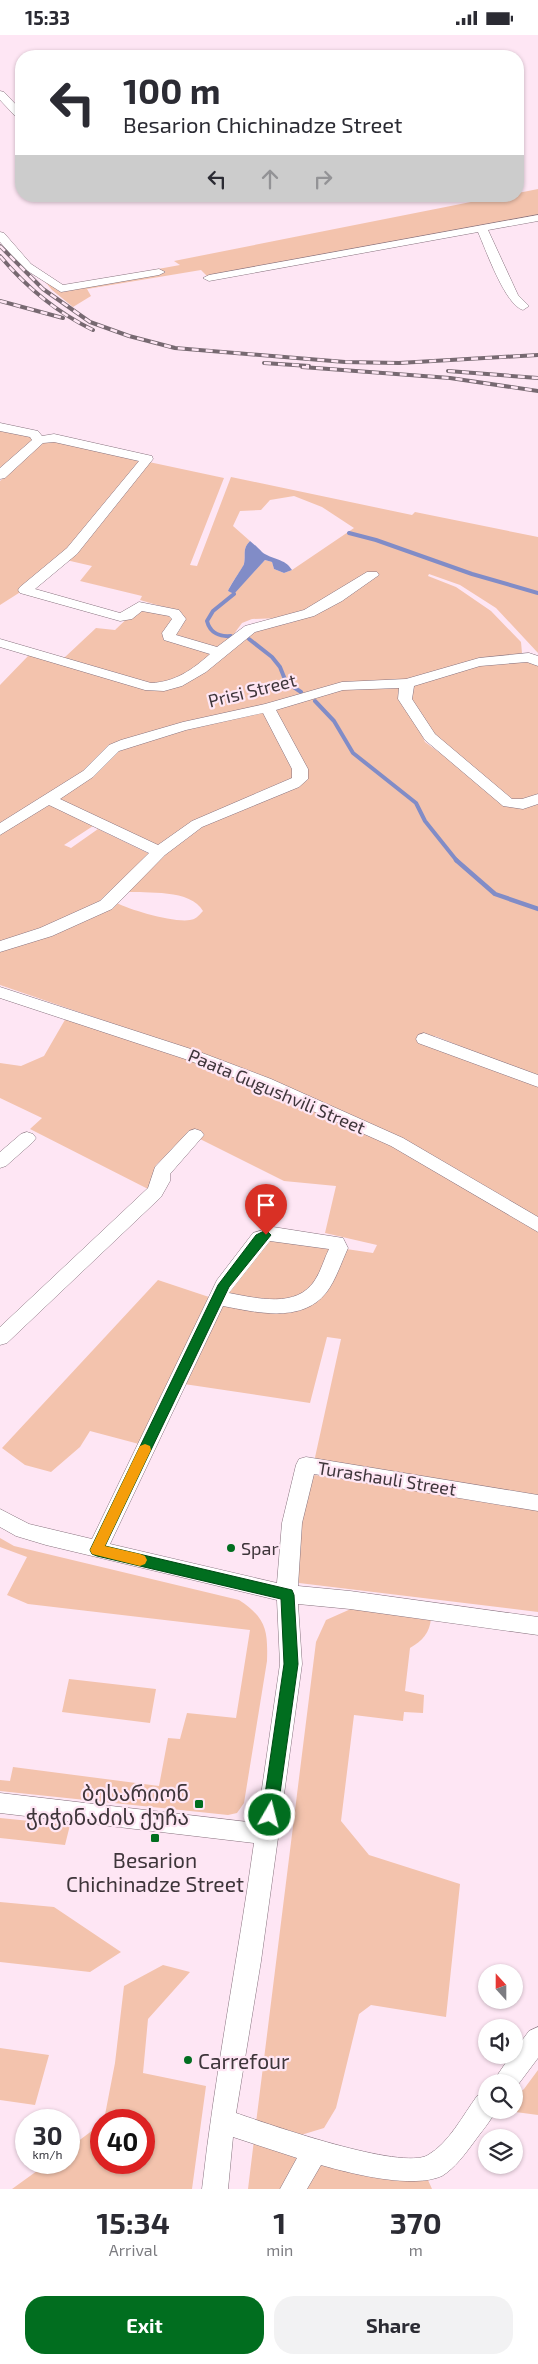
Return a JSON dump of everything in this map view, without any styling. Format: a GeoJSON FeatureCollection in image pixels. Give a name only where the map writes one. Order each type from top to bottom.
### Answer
{"type":"FeatureCollection","features":[{"type":"Feature","properties":{"kind":"street"},"geometry":{"type":"LineString","coordinates":[[0,94],[15,110]]}},
{"type":"Feature","properties":{"kind":"street"},"geometry":{"type":"LineString","coordinates":[[209,279],[538,218]]}},
{"type":"Feature","properties":{"kind":"street"},"geometry":{"type":"LineString","coordinates":[[482,229],[513,296],[523,306]]}},
{"type":"Feature","properties":{"kind":"street"},"geometry":{"type":"LineString","coordinates":[[0,235],[27,266],[61,289],[159,272]]}},
{"type":"Feature","properties":{"kind":"street"},"geometry":{"type":"LineString","coordinates":[[0,427],[34,434],[39,440]]}},
{"type":"Feature","properties":{"kind":"street"},"geometry":{"type":"LineString","coordinates":[[0,475],[39,440],[54,439],[147,459],[72,551],[25,590],[120,617],[127,616],[139,606],[174,613],[179,619],[169,633],[169,637],[222,653]]}},
{"type":"Feature","properties":{"kind":"street"},"geometry":{"type":"LineString","coordinates":[[0,643],[150,687],[164,688],[201,669],[222,653],[243,633],[256,626],[300,617],[321,607],[372,575]]}},
{"type":"Feature","properties":{"kind":"street","name":"Prisi Street"},"geometry":{"type":"LineString","coordinates":[[0,830],[88,775],[114,748],[126,743],[183,727],[268,708],[342,687],[407,683],[479,662],[529,657],[538,662]]}},
{"type":"Feature","properties":{"kind":"street"},"geometry":{"type":"LineString","coordinates":[[407,683],[405,699],[430,737],[443,750],[508,803],[523,804],[538,799]]}},
{"type":"Feature","properties":{"kind":"street"},"geometry":{"type":"LineString","coordinates":[[0,947],[46,932],[106,905],[159,853],[197,824],[294,784],[300,779],[300,769],[268,708]]}},
{"type":"Feature","properties":{"kind":"street"},"geometry":{"type":"LineString","coordinates":[[50,800],[159,853]]}},
{"type":"Feature","properties":{"kind":"street","name":"Paata Gugushvili Street"},"geometry":{"type":"LineString","coordinates":[[0,992],[191,1055],[265,1083],[396,1142],[538,1225]]}},
{"type":"Feature","properties":{"kind":"street"},"geometry":{"type":"LineString","coordinates":[[424,1039],[538,1081]]}},
{"type":"Feature","properties":{"kind":"street"},"geometry":{"type":"LineString","coordinates":[[0,1338],[155,1192],[161,1181],[161,1172],[195,1135]]}},
{"type":"Feature","properties":{"kind":"street"},"geometry":{"type":"LineString","coordinates":[[0,1162],[27,1138]]}},
{"type":"Feature","properties":{"kind":"street"},"geometry":{"type":"LineString","coordinates":[[97,1550],[217,1298],[224,1285],[260,1238],[266,1235],[336,1243],[339,1248],[318,1290],[300,1301],[273,1307],[217,1298]]}},
{"type":"Feature","properties":{"kind":"street","name":"Turashauli Street"},"geometry":{"type":"LineString","coordinates":[[287,1595],[292,1523],[306,1465],[538,1503]]}},
{"type":"Feature","properties":{"kind":"street"},"geometry":{"type":"LineString","coordinates":[[0,1517],[23,1530],[97,1550],[287,1595],[350,1600],[538,1625]]}},
{"type":"Feature","properties":{"kind":"street"},"geometry":{"type":"LineString","coordinates":[[215,2189],[222,2121],[249,1961],[291,1664],[287,1595]]}},
{"type":"Feature","properties":{"kind":"street"},"geometry":{"type":"LineString","coordinates":[[0,1803],[267,1833]]}},
{"type":"Feature","properties":{"kind":"street"},"geometry":{"type":"LineString","coordinates":[[511,2074],[538,2039]]}},
{"type":"Feature","properties":{"kind":"street"},"geometry":{"type":"LineString","coordinates":[[222,2121],[315,2151],[409,2172],[430,2169],[444,2159],[478,2115]]}},
{"type":"Feature","properties":{"kind":"street"},"geometry":{"type":"LineString","coordinates":[[293,2189],[315,2151]]}},
{"type":"Feature","properties":{"kind":"shaded area"},"geometry":{"type":"Polygon","coordinates":[[[538,189],[538,216],[207,276],[201,270],[87,289],[91,296],[73,307],[52,290],[37,272],[65,286],[180,265],[174,261],[471,202],[524,202],[524,192],[538,189]]]}},
{"type":"Feature","properties":{"kind":"shaded area"},"geometry":{"type":"Polygon","coordinates":[[[0,429],[29,435],[33,441],[0,470],[0,429]]]}},
{"type":"Feature","properties":{"kind":"shaded area"},"geometry":{"type":"Polygon","coordinates":[[[50,440],[135,458],[139,462],[72,547],[22,591],[0,605],[0,481],[42,443],[50,440]]]}},
{"type":"Feature","properties":{"kind":"shaded area"},"geometry":{"type":"Polygon","coordinates":[[[149,462],[224,478],[190,565],[197,566],[231,477],[412,515],[415,512],[538,537],[538,653],[496,608],[460,585],[429,574],[428,576],[456,587],[491,611],[521,642],[522,653],[403,680],[378,680],[128,739],[83,773],[0,824],[0,685],[30,654],[163,691],[243,638],[262,628],[290,623],[319,612],[317,606],[281,618],[252,619],[242,623],[222,650],[179,638],[175,634],[180,630],[184,620],[174,610],[140,600],[142,596],[80,581],[92,566],[66,560],[149,462]],[[294,496],[270,500],[261,510],[240,511],[233,526],[250,541],[245,549],[243,566],[228,591],[234,593],[265,560],[272,562],[274,569],[284,573],[292,570],[354,528],[322,507],[294,496]]]}},
{"type":"Feature","properties":{"kind":"shaded area"},"geometry":{"type":"Polygon","coordinates":[[[137,609],[174,616],[167,633],[213,654],[176,681],[150,685],[64,658],[96,628],[115,630],[137,609]]]}},
{"type":"Feature","properties":{"kind":"shaded area"},"geometry":{"type":"Polygon","coordinates":[[[530,662],[538,664],[538,797],[530,800],[509,800],[438,742],[411,703],[414,684],[484,663],[530,662]]]}},
{"type":"Feature","properties":{"kind":"shaded area"},"geometry":{"type":"Polygon","coordinates":[[[398,685],[425,742],[513,806],[538,804],[538,1078],[435,1036],[431,1043],[538,1084],[538,1220],[397,1139],[201,1054],[0,985],[0,951],[117,903],[143,913],[178,920],[194,919],[197,917],[203,911],[189,899],[168,894],[124,892],[163,854],[188,838],[203,824],[301,785],[275,711],[278,707],[341,689],[398,685]]]}},
{"type":"Feature","properties":{"kind":"shaded area"},"geometry":{"type":"Polygon","coordinates":[[[262,712],[266,714],[297,777],[161,847],[61,802],[60,797],[118,749],[184,729],[262,712]]]}},
{"type":"Feature","properties":{"kind":"shaded area"},"geometry":{"type":"Polygon","coordinates":[[[53,805],[93,826],[64,845],[71,848],[98,829],[150,854],[104,903],[0,944],[0,834],[43,807],[53,805]]]}},
{"type":"Feature","properties":{"kind":"shaded area"},"geometry":{"type":"Polygon","coordinates":[[[66,1018],[181,1055],[394,1143],[538,1230],[538,1499],[314,1462],[341,1339],[327,1337],[310,1403],[184,1384],[226,1290],[267,1239],[273,1238],[373,1253],[377,1245],[325,1233],[336,1186],[284,1181],[200,1139],[204,1134],[193,1130],[156,1165],[150,1190],[30,1129],[42,1118],[0,1098],[0,1063],[21,1066],[44,1056],[66,1018]]]}},
{"type":"Feature","properties":{"kind":"shaded area"},"geometry":{"type":"Polygon","coordinates":[[[158,1280],[209,1297],[139,1444],[90,1431],[80,1447],[51,1472],[25,1465],[2,1448],[158,1280]]]}},
{"type":"Feature","properties":{"kind":"shaded area"},"geometry":{"type":"Polygon","coordinates":[[[315,1475],[538,1509],[538,1612],[299,1583],[293,1571],[309,1480],[315,1475]]]}},
{"type":"Feature","properties":{"kind":"shaded area"},"geometry":{"type":"Polygon","coordinates":[[[0,1538],[14,1546],[239,1600],[255,1613],[264,1626],[266,1633],[267,1661],[244,1803],[237,1813],[228,1815],[0,1791],[0,1780],[10,1781],[13,1767],[159,1786],[168,1738],[180,1739],[187,1713],[236,1718],[250,1630],[28,1604],[7,1595],[27,1557],[0,1547],[0,1538]]]}},
{"type":"Feature","properties":{"kind":"shaded area"},"geometry":{"type":"Polygon","coordinates":[[[353,1608],[431,1618],[425,1636],[410,1648],[405,1691],[424,1695],[423,1713],[404,1712],[403,1721],[354,1715],[341,1821],[369,1855],[460,1884],[446,2017],[371,2005],[359,2014],[336,2108],[324,2128],[301,2135],[256,2123],[316,1642],[326,1620],[353,1608]]]}},
{"type":"Feature","properties":{"kind":"shaded area"},"geometry":{"type":"Polygon","coordinates":[[[69,1679],[156,1689],[150,1723],[62,1712],[69,1679]]]}},
{"type":"Feature","properties":{"kind":"shaded area"},"geometry":{"type":"Polygon","coordinates":[[[0,1818],[70,1825],[65,1845],[0,1838],[0,1818]]]}},
{"type":"Feature","properties":{"kind":"shaded area"},"geometry":{"type":"Polygon","coordinates":[[[0,1902],[54,1907],[121,1952],[90,1972],[0,1962],[0,1902]]]}},
{"type":"Feature","properties":{"kind":"shaded area"},"geometry":{"type":"Polygon","coordinates":[[[163,1965],[190,1972],[148,2019],[143,2073],[206,2086],[192,2189],[12,2189],[33,2174],[80,2174],[80,2140],[90,2132],[90,2174],[155,2174],[155,2109],[106,2109],[115,2063],[124,1986],[163,1965]]]}},
{"type":"Feature","properties":{"kind":"shaded area"},"geometry":{"type":"Polygon","coordinates":[[[0,2048],[49,2055],[35,2105],[0,2100],[0,2048]]]}},
{"type":"Feature","properties":{"kind":"shaded area"},"geometry":{"type":"Polygon","coordinates":[[[538,2070],[538,2115],[523,2113],[524,2089],[538,2070]]]}},
{"type":"Feature","properties":{"kind":"shaded area"},"geometry":{"type":"Polygon","coordinates":[[[254,2140],[303,2157],[285,2189],[248,2189],[254,2140]]]}},
{"type":"Feature","properties":{"kind":"shaded area"},"geometry":{"type":"Polygon","coordinates":[[[317,2160],[428,2180],[432,2189],[300,2189],[317,2160]]]}},
{"type":"Feature","properties":{"kind":"water"},"geometry":{"type":"Polygon","coordinates":[[[250,541],[270,557],[286,563],[292,570],[284,573],[274,569],[272,562],[265,560],[234,594],[228,591],[244,564],[245,549],[250,541]]]}},
{"type":"Feature","properties":{"kind":"waterway"},"geometry":{"type":"LineString","coordinates":[[349,533],[376,540],[472,574],[538,593]]}},
{"type":"Feature","properties":{"kind":"waterway"},"geometry":{"type":"LineString","coordinates":[[231,636],[223,636],[216,633],[210,629],[207,621],[213,611],[234,594]]}},
{"type":"Feature","properties":{"kind":"waterway"},"geometry":{"type":"LineString","coordinates":[[249,639],[272,657],[280,667],[286,682],[301,692]]}},
{"type":"Feature","properties":{"kind":"waterway"},"geometry":{"type":"LineString","coordinates":[[315,701],[334,721],[353,753],[416,803],[425,821],[457,861]]}},
{"type":"Feature","properties":{"kind":"waterway"},"geometry":{"type":"LineString","coordinates":[[457,861],[495,894],[538,909]]}},
{"type":"Feature","properties":{"kind":"railway"},"geometry":{"type":"LineString","coordinates":[[0,246],[43,289],[90,322],[129,336],[175,348],[345,362],[399,363],[538,355]]}},
{"type":"Feature","properties":{"kind":"railway"},"geometry":{"type":"LineString","coordinates":[[0,256],[42,298],[79,323],[93,330]]}},
{"type":"Feature","properties":{"kind":"railway"},"geometry":{"type":"LineString","coordinates":[[0,301],[63,318]]}},
{"type":"Feature","properties":{"kind":"railway"},"geometry":{"type":"LineString","coordinates":[[264,363],[309,366]]}},
{"type":"Feature","properties":{"kind":"railway"},"geometry":{"type":"LineString","coordinates":[[302,367],[450,378],[538,391]]}},
{"type":"Feature","properties":{"kind":"railway"},"geometry":{"type":"LineString","coordinates":[[448,371],[538,378]]}},
{"type":"Feature","properties":{"kind":"slow traffic"},"geometry":{"type":"LineString","coordinates":[[140,1560],[97,1550],[145,1450]]}},
{"type":"Feature","properties":{"kind":"place","name":"Spar"},"geometry":{"type":"Point","coordinates":[231,1548]}},
{"type":"Feature","properties":{"kind":"place","name":"ბესარიონ ჭიჭინაძის ქუჩა"},"geometry":{"type":"Point","coordinates":[199,1804]}},
{"type":"Feature","properties":{"kind":"place","name":"Besarion Chichinadze Street"},"geometry":{"type":"Point","coordinates":[155,1838]}},
{"type":"Feature","properties":{"kind":"place","name":"Carrefour"},"geometry":{"type":"Point","coordinates":[188,2060]}},
{"type":"Feature","properties":{"kind":"route"},"geometry":{"type":"LineString","coordinates":[[266,1235],[260,1238],[224,1285],[97,1550],[287,1595],[291,1664],[270,1815]]}}]}
